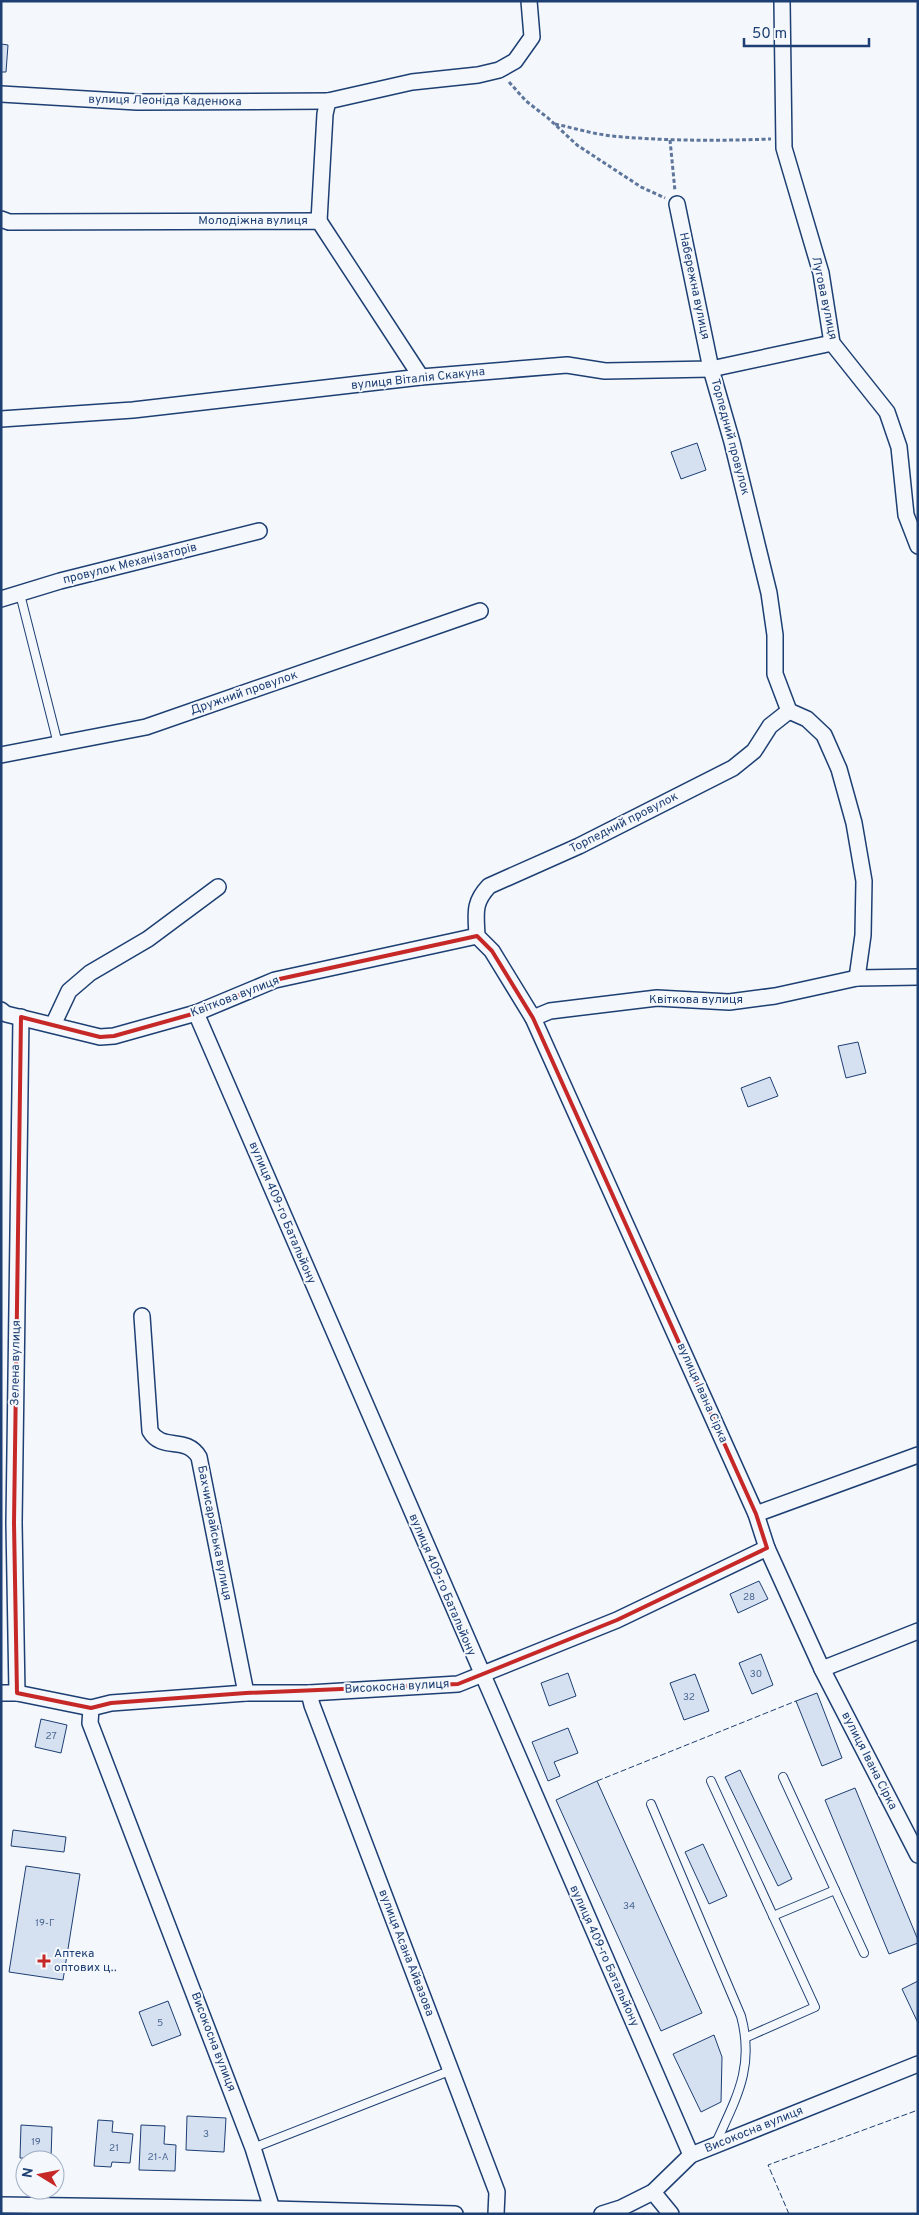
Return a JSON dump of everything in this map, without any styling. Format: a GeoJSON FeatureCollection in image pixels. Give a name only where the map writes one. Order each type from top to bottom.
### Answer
{"type":"FeatureCollection","features":[{"type":"Feature","properties":{"kind":"street","name":"вулиця Леоніда Каденюка"},"geometry":{"type":"LineString","coordinates":[[1,94],[137,102],[328,102],[412,82],[478,75],[499,70],[515,61],[532,37],[529,1]]}},
{"type":"Feature","properties":{"kind":"street","name":"Лугова вулиця"},"geometry":{"type":"LineString","coordinates":[[782,1],[784,148],[821,273],[832,343],[887,412],[899,447],[906,515],[918,546]]}},
{"type":"Feature","properties":{"kind":"street"},"geometry":{"type":"LineString","coordinates":[[319,221],[325,114],[328,102]]}},
{"type":"Feature","properties":{"kind":"street","name":"Набережна вулиця"},"geometry":{"type":"LineString","coordinates":[[677,204],[711,369]]}},
{"type":"Feature","properties":{"kind":"street","name":"Молодіжна вулиця"},"geometry":{"type":"LineString","coordinates":[[1,219],[9,222],[319,221],[421,377]]}},
{"type":"Feature","properties":{"kind":"street","name":"вулиця Віталія Скакуна"},"geometry":{"type":"LineString","coordinates":[[1,419],[133,410],[421,377],[567,365],[605,371],[711,369],[832,343]]}},
{"type":"Feature","properties":{"kind":"street","name":"Торпедний провулок"},"geometry":{"type":"LineString","coordinates":[[477,936],[476,914],[478,897],[489,886],[579,846],[733,768],[754,751],[770,726],[789,710],[775,674],[775,635],[769,593],[732,442],[711,369]]}},
{"type":"Feature","properties":{"kind":"street","name":"провулок Механізаторів"},"geometry":{"type":"LineString","coordinates":[[1,599],[60,581],[260,531]]}},
{"type":"Feature","properties":{"kind":"street","name":"Дружний провулок"},"geometry":{"type":"LineString","coordinates":[[1,755],[146,728],[480,611]]}},
{"type":"Feature","properties":{"kind":"street"},"geometry":{"type":"LineString","coordinates":[[789,710],[807,719],[824,735],[839,769],[854,823],[864,881],[863,936],[857,978]]}},
{"type":"Feature","properties":{"kind":"street"},"geometry":{"type":"LineString","coordinates":[[52,1025],[69,991],[90,973],[148,939],[218,887]]}},
{"type":"Feature","properties":{"kind":"street","name":"Квіткова вулиця"},"geometry":{"type":"LineString","coordinates":[[1,1010],[6,1014],[100,1037],[114,1036],[196,1014],[275,980],[477,936]]}},
{"type":"Feature","properties":{"kind":"street","name":"вулиця Івана Сірка"},"geometry":{"type":"LineString","coordinates":[[477,936],[492,951],[533,1018],[756,1514],[767,1548],[822,1669],[918,1855]]}},
{"type":"Feature","properties":{"kind":"street","name":"Квіткова вулиця"},"geometry":{"type":"LineString","coordinates":[[533,1018],[550,1012],[657,998],[729,1002],[775,996],[857,978],[918,977]]}},
{"type":"Feature","properties":{"kind":"street","name":"вулиця 409-го Батальйону"},"geometry":{"type":"LineString","coordinates":[[196,1014],[481,1676],[691,2155]]}},
{"type":"Feature","properties":{"kind":"street","name":"Зелена вулиця"},"geometry":{"type":"LineString","coordinates":[[17,1693],[14,1523],[21,1017]]}},
{"type":"Feature","properties":{"kind":"street","name":"Бахчисарайська вулиця"},"geometry":{"type":"LineString","coordinates":[[142,1316],[150,1431],[154,1438],[160,1442],[189,1446],[195,1450],[199,1457],[246,1693]]}},
{"type":"Feature","properties":{"kind":"street"},"geometry":{"type":"LineString","coordinates":[[756,1514],[918,1455]]}},
{"type":"Feature","properties":{"kind":"street","name":"Високосна вулиця"},"geometry":{"type":"LineString","coordinates":[[17,1693],[91,1708],[110,1703],[246,1693],[309,1693],[458,1684],[617,1620],[767,1548]]}},
{"type":"Feature","properties":{"kind":"street"},"geometry":{"type":"LineString","coordinates":[[822,1669],[918,1631]]}},
{"type":"Feature","properties":{"kind":"street"},"geometry":{"type":"LineString","coordinates":[[1,1693],[17,1693]]}},
{"type":"Feature","properties":{"kind":"street","name":"вулиця Асана Айвазова"},"geometry":{"type":"LineString","coordinates":[[309,1693],[325,1742],[452,2070],[497,2192],[496,2214]]}},
{"type":"Feature","properties":{"kind":"street","name":"Високосна вулиця"},"geometry":{"type":"LineString","coordinates":[[91,1708],[90,1723],[253,2148],[272,2209]]}},
{"type":"Feature","properties":{"kind":"street","name":"Високосна вулиця"},"geometry":{"type":"LineString","coordinates":[[602,2214],[621,2208],[653,2192],[691,2155],[918,2064]]}},
{"type":"Feature","properties":{"kind":"street"},"geometry":{"type":"LineString","coordinates":[[653,2192],[671,2214]]}},
{"type":"Feature","properties":{"kind":"street"},"geometry":{"type":"LineString","coordinates":[[1,2205],[102,2210],[272,2209],[290,2211],[455,2214]]}},
{"type":"Feature","properties":{"kind":"lane"},"geometry":{"type":"LineString","coordinates":[[20,594],[58,744]]}},
{"type":"Feature","properties":{"kind":"lane"},"geometry":{"type":"LineString","coordinates":[[783,1777],[864,1953]]}},
{"type":"Feature","properties":{"kind":"lane"},"geometry":{"type":"LineString","coordinates":[[711,1781],[814,2007],[746,2037]]}},
{"type":"Feature","properties":{"kind":"lane"},"geometry":{"type":"LineString","coordinates":[[651,1804],[741,2016],[746,2037],[747,2062],[736,2100],[714,2146]]}},
{"type":"Feature","properties":{"kind":"lane"},"geometry":{"type":"LineString","coordinates":[[773,1916],[835,1890]]}},
{"type":"Feature","properties":{"kind":"lane"},"geometry":{"type":"LineString","coordinates":[[253,2148],[452,2070]]}},
{"type":"Feature","properties":{"kind":"path"},"geometry":{"type":"LineString","coordinates":[[499,70],[526,101],[555,124],[577,145],[641,187],[677,204]]}},
{"type":"Feature","properties":{"kind":"path"},"geometry":{"type":"LineString","coordinates":[[555,124],[610,136],[698,142],[784,138]]}},
{"type":"Feature","properties":{"kind":"path"},"geometry":{"type":"LineString","coordinates":[[670,140],[677,204]]}},
{"type":"Feature","properties":{"kind":"highlighted area"},"geometry":{"type":"Polygon","coordinates":[[[477,936],[492,951],[533,1018],[756,1514],[767,1548],[617,1620],[458,1684],[246,1693],[111,1703],[91,1708],[17,1693],[14,1523],[21,1017],[100,1037],[114,1036],[196,1013],[275,980],[477,936]]]}},
{"type":"Feature","properties":{"kind":"building"},"geometry":{"type":"Polygon","coordinates":[[[1,44],[8,45],[6,72],[1,72],[1,44]]]}},
{"type":"Feature","properties":{"kind":"building"},"geometry":{"type":"Polygon","coordinates":[[[697,443],[706,470],[681,479],[671,452],[697,443]]]}},
{"type":"Feature","properties":{"kind":"building"},"geometry":{"type":"Polygon","coordinates":[[[858,1042],[866,1073],[846,1078],[838,1046],[858,1042]]]}},
{"type":"Feature","properties":{"kind":"building"},"geometry":{"type":"Polygon","coordinates":[[[770,1077],[778,1096],[748,1107],[741,1088],[770,1077]]]}},
{"type":"Feature","properties":{"kind":"building"},"geometry":{"type":"Polygon","coordinates":[[[759,1581],[768,1599],[738,1613],[730,1594],[759,1581]]]}},
{"type":"Feature","properties":{"kind":"building"},"geometry":{"type":"Polygon","coordinates":[[[761,1654],[773,1685],[752,1694],[739,1663],[761,1654]]]}},
{"type":"Feature","properties":{"kind":"building"},"geometry":{"type":"Polygon","coordinates":[[[568,1673],[576,1696],[549,1706],[541,1683],[568,1673]]]}},
{"type":"Feature","properties":{"kind":"building"},"geometry":{"type":"Polygon","coordinates":[[[695,1674],[709,1711],[684,1720],[670,1683],[695,1674]]]}},
{"type":"Feature","properties":{"kind":"building"},"geometry":{"type":"Polygon","coordinates":[[[817,1693],[842,1758],[822,1766],[796,1701],[817,1693]]]}},
{"type":"Feature","properties":{"kind":"building"},"geometry":{"type":"Polygon","coordinates":[[[41,1719],[67,1725],[61,1753],[35,1747],[41,1719]]]}},
{"type":"Feature","properties":{"kind":"building"},"geometry":{"type":"Polygon","coordinates":[[[568,1728],[578,1753],[554,1762],[560,1776],[548,1781],[532,1742],[568,1728]]]}},
{"type":"Feature","properties":{"kind":"building"},"geometry":{"type":"Polygon","coordinates":[[[740,1770],[792,1879],[778,1886],[725,1777],[740,1770]]]}},
{"type":"Feature","properties":{"kind":"building"},"geometry":{"type":"Polygon","coordinates":[[[597,1781],[702,2013],[661,2031],[556,1800],[597,1781]]]}},
{"type":"Feature","properties":{"kind":"building"},"geometry":{"type":"Polygon","coordinates":[[[855,1788],[918,1940],[918,1943],[889,1954],[825,1800],[855,1788]]]}},
{"type":"Feature","properties":{"kind":"building"},"geometry":{"type":"Polygon","coordinates":[[[13,1830],[66,1837],[64,1852],[11,1846],[13,1830]]]}},
{"type":"Feature","properties":{"kind":"building"},"geometry":{"type":"Polygon","coordinates":[[[703,1844],[727,1896],[709,1904],[685,1852],[703,1844]]]}},
{"type":"Feature","properties":{"kind":"building"},"geometry":{"type":"Polygon","coordinates":[[[26,1866],[80,1874],[63,1980],[9,1972],[26,1866]]]}},
{"type":"Feature","properties":{"kind":"building"},"geometry":{"type":"Polygon","coordinates":[[[918,1981],[918,2023],[902,1989],[918,1981]]]}},
{"type":"Feature","properties":{"kind":"building"},"geometry":{"type":"Polygon","coordinates":[[[168,2001],[181,2035],[152,2046],[139,2012],[168,2001]]]}},
{"type":"Feature","properties":{"kind":"building"},"geometry":{"type":"Polygon","coordinates":[[[714,2035],[722,2057],[721,2102],[701,2112],[673,2054],[714,2035]]]}},
{"type":"Feature","properties":{"kind":"building"},"geometry":{"type":"Polygon","coordinates":[[[187,2116],[226,2118],[224,2152],[186,2150],[187,2116]]]}},
{"type":"Feature","properties":{"kind":"building"},"geometry":{"type":"Polygon","coordinates":[[[98,2120],[113,2121],[112,2132],[133,2134],[130,2163],[112,2162],[111,2167],[94,2166],[98,2120]]]}},
{"type":"Feature","properties":{"kind":"building"},"geometry":{"type":"Polygon","coordinates":[[[21,2125],[52,2127],[51,2150],[20,2150],[21,2125]]]}},
{"type":"Feature","properties":{"kind":"building"},"geometry":{"type":"Polygon","coordinates":[[[141,2125],[165,2126],[164,2144],[176,2145],[175,2171],[139,2170],[141,2125]]]}},
{"type":"Feature","properties":{"kind":"fence"},"geometry":{"type":"LineString","coordinates":[[597,1781],[796,1701]]}},
{"type":"Feature","properties":{"kind":"fence"},"geometry":{"type":"LineString","coordinates":[[789,2214],[768,2165],[918,2110]]}},
{"type":"Feature","properties":{"kind":"place","name":"Аптека оптових ц‥"},"geometry":{"type":"Point","coordinates":[44,1961]}}]}
